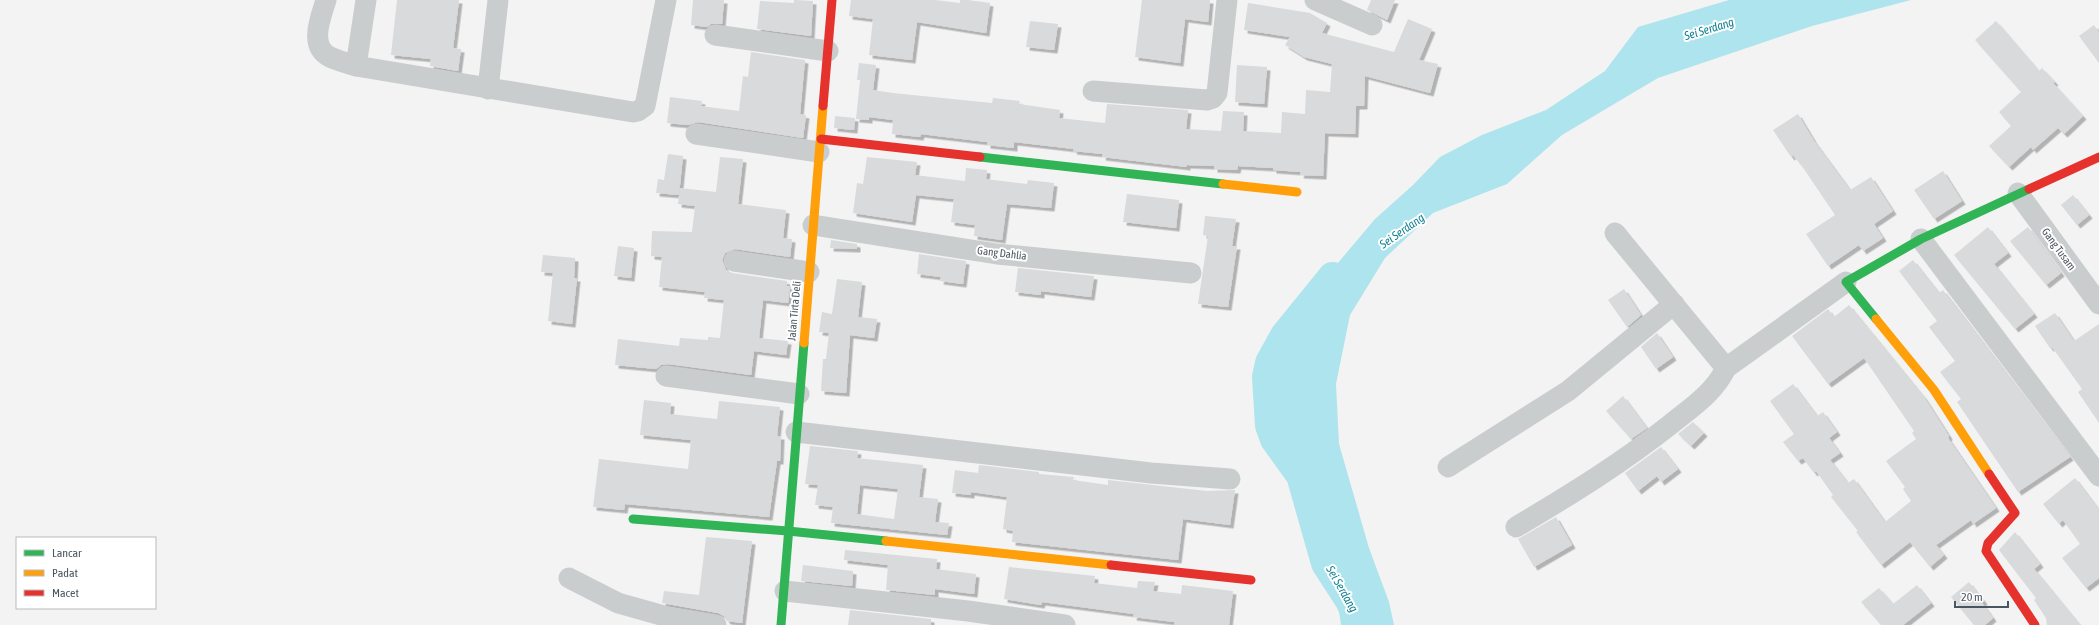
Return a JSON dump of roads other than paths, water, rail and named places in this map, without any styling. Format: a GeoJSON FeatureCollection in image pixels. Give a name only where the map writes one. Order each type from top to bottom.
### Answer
{"type":"FeatureCollection","features":[{"type":"Feature","properties":{"kind":"street"},"geometry":{"type":"LineString","coordinates":[[326,0],[317,33],[320,46],[329,57],[356,66],[638,111],[645,106],[666,0]]}},
{"type":"Feature","properties":{"kind":"street"},"geometry":{"type":"LineString","coordinates":[[356,66],[366,0]]}},
{"type":"Feature","properties":{"kind":"street"},"geometry":{"type":"LineString","coordinates":[[488,88],[498,0]]}},
{"type":"Feature","properties":{"kind":"street","name":"Jalan Tirta Deli"},"geometry":{"type":"LineString","coordinates":[[781,625],[785,591],[788,531],[832,0]]}},
{"type":"Feature","properties":{"kind":"street"},"geometry":{"type":"LineString","coordinates":[[1094,91],[1207,100],[1213,98],[1217,93],[1227,0]]}},
{"type":"Feature","properties":{"kind":"street"},"geometry":{"type":"LineString","coordinates":[[1314,0],[1372,25]]}},
{"type":"Feature","properties":{"kind":"street"},"geometry":{"type":"LineString","coordinates":[[715,35],[828,50]]}},
{"type":"Feature","properties":{"kind":"street"},"geometry":{"type":"LineString","coordinates":[[696,134],[1297,192]]}},
{"type":"Feature","properties":{"kind":"street"},"geometry":{"type":"LineString","coordinates":[[1516,527],[1592,482],[1656,436],[1707,395],[1719,382],[1726,368],[1846,282],[1921,239],[2099,157]]}},
{"type":"Feature","properties":{"kind":"street","name":"Gang Tusam"},"geometry":{"type":"LineString","coordinates":[[2018,193],[2099,304]]}},
{"type":"Feature","properties":{"kind":"street","name":"Gang Dahlia"},"geometry":{"type":"LineString","coordinates":[[813,225],[997,254],[1191,273]]}},
{"type":"Feature","properties":{"kind":"street"},"geometry":{"type":"LineString","coordinates":[[1615,233],[1726,368]]}},
{"type":"Feature","properties":{"kind":"street"},"geometry":{"type":"LineString","coordinates":[[1921,239],[2099,476]]}},
{"type":"Feature","properties":{"kind":"street"},"geometry":{"type":"LineString","coordinates":[[734,261],[809,272]]}},
{"type":"Feature","properties":{"kind":"street"},"geometry":{"type":"LineString","coordinates":[[1846,282],[1934,390],[2015,513],[1988,543],[1986,551],[1989,558],[2010,586],[2035,625]]}},
{"type":"Feature","properties":{"kind":"street"},"geometry":{"type":"LineString","coordinates":[[1448,468],[1568,391],[1674,304]]}},
{"type":"Feature","properties":{"kind":"street"},"geometry":{"type":"LineString","coordinates":[[666,376],[799,394]]}},
{"type":"Feature","properties":{"kind":"street"},"geometry":{"type":"LineString","coordinates":[[796,432],[1151,473],[1230,479]]}},
{"type":"Feature","properties":{"kind":"street"},"geometry":{"type":"LineString","coordinates":[[633,519],[788,531],[1251,580]]}},
{"type":"Feature","properties":{"kind":"street"},"geometry":{"type":"LineString","coordinates":[[569,578],[618,603],[668,616],[716,625]]}},
{"type":"Feature","properties":{"kind":"street"},"geometry":{"type":"LineString","coordinates":[[785,591],[968,611],[1065,625]]}},
{"type":"Feature","properties":{"kind":"water"},"geometry":{"type":"Polygon","coordinates":[[[1729,0],[1911,0],[1812,26],[1658,78],[1562,135],[1507,184],[1433,213],[1385,258],[1350,315],[1336,384],[1339,444],[1369,548],[1389,602],[1394,625],[1341,625],[1335,582],[1335,533],[1291,479],[1279,416],[1286,353],[1316,289],[1375,219],[1413,185],[1440,157],[1482,135],[1546,110],[1605,71],[1638,27],[1729,0]]]}},
{"type":"Feature","properties":{"kind":"waterway","name":"Sei Serdang"},"geometry":{"type":"LineString","coordinates":[[1333,278],[1286,336],[1271,363],[1268,377],[1271,425],[1276,439],[1302,475],[1327,563],[1351,600],[1362,625]]}}]}
